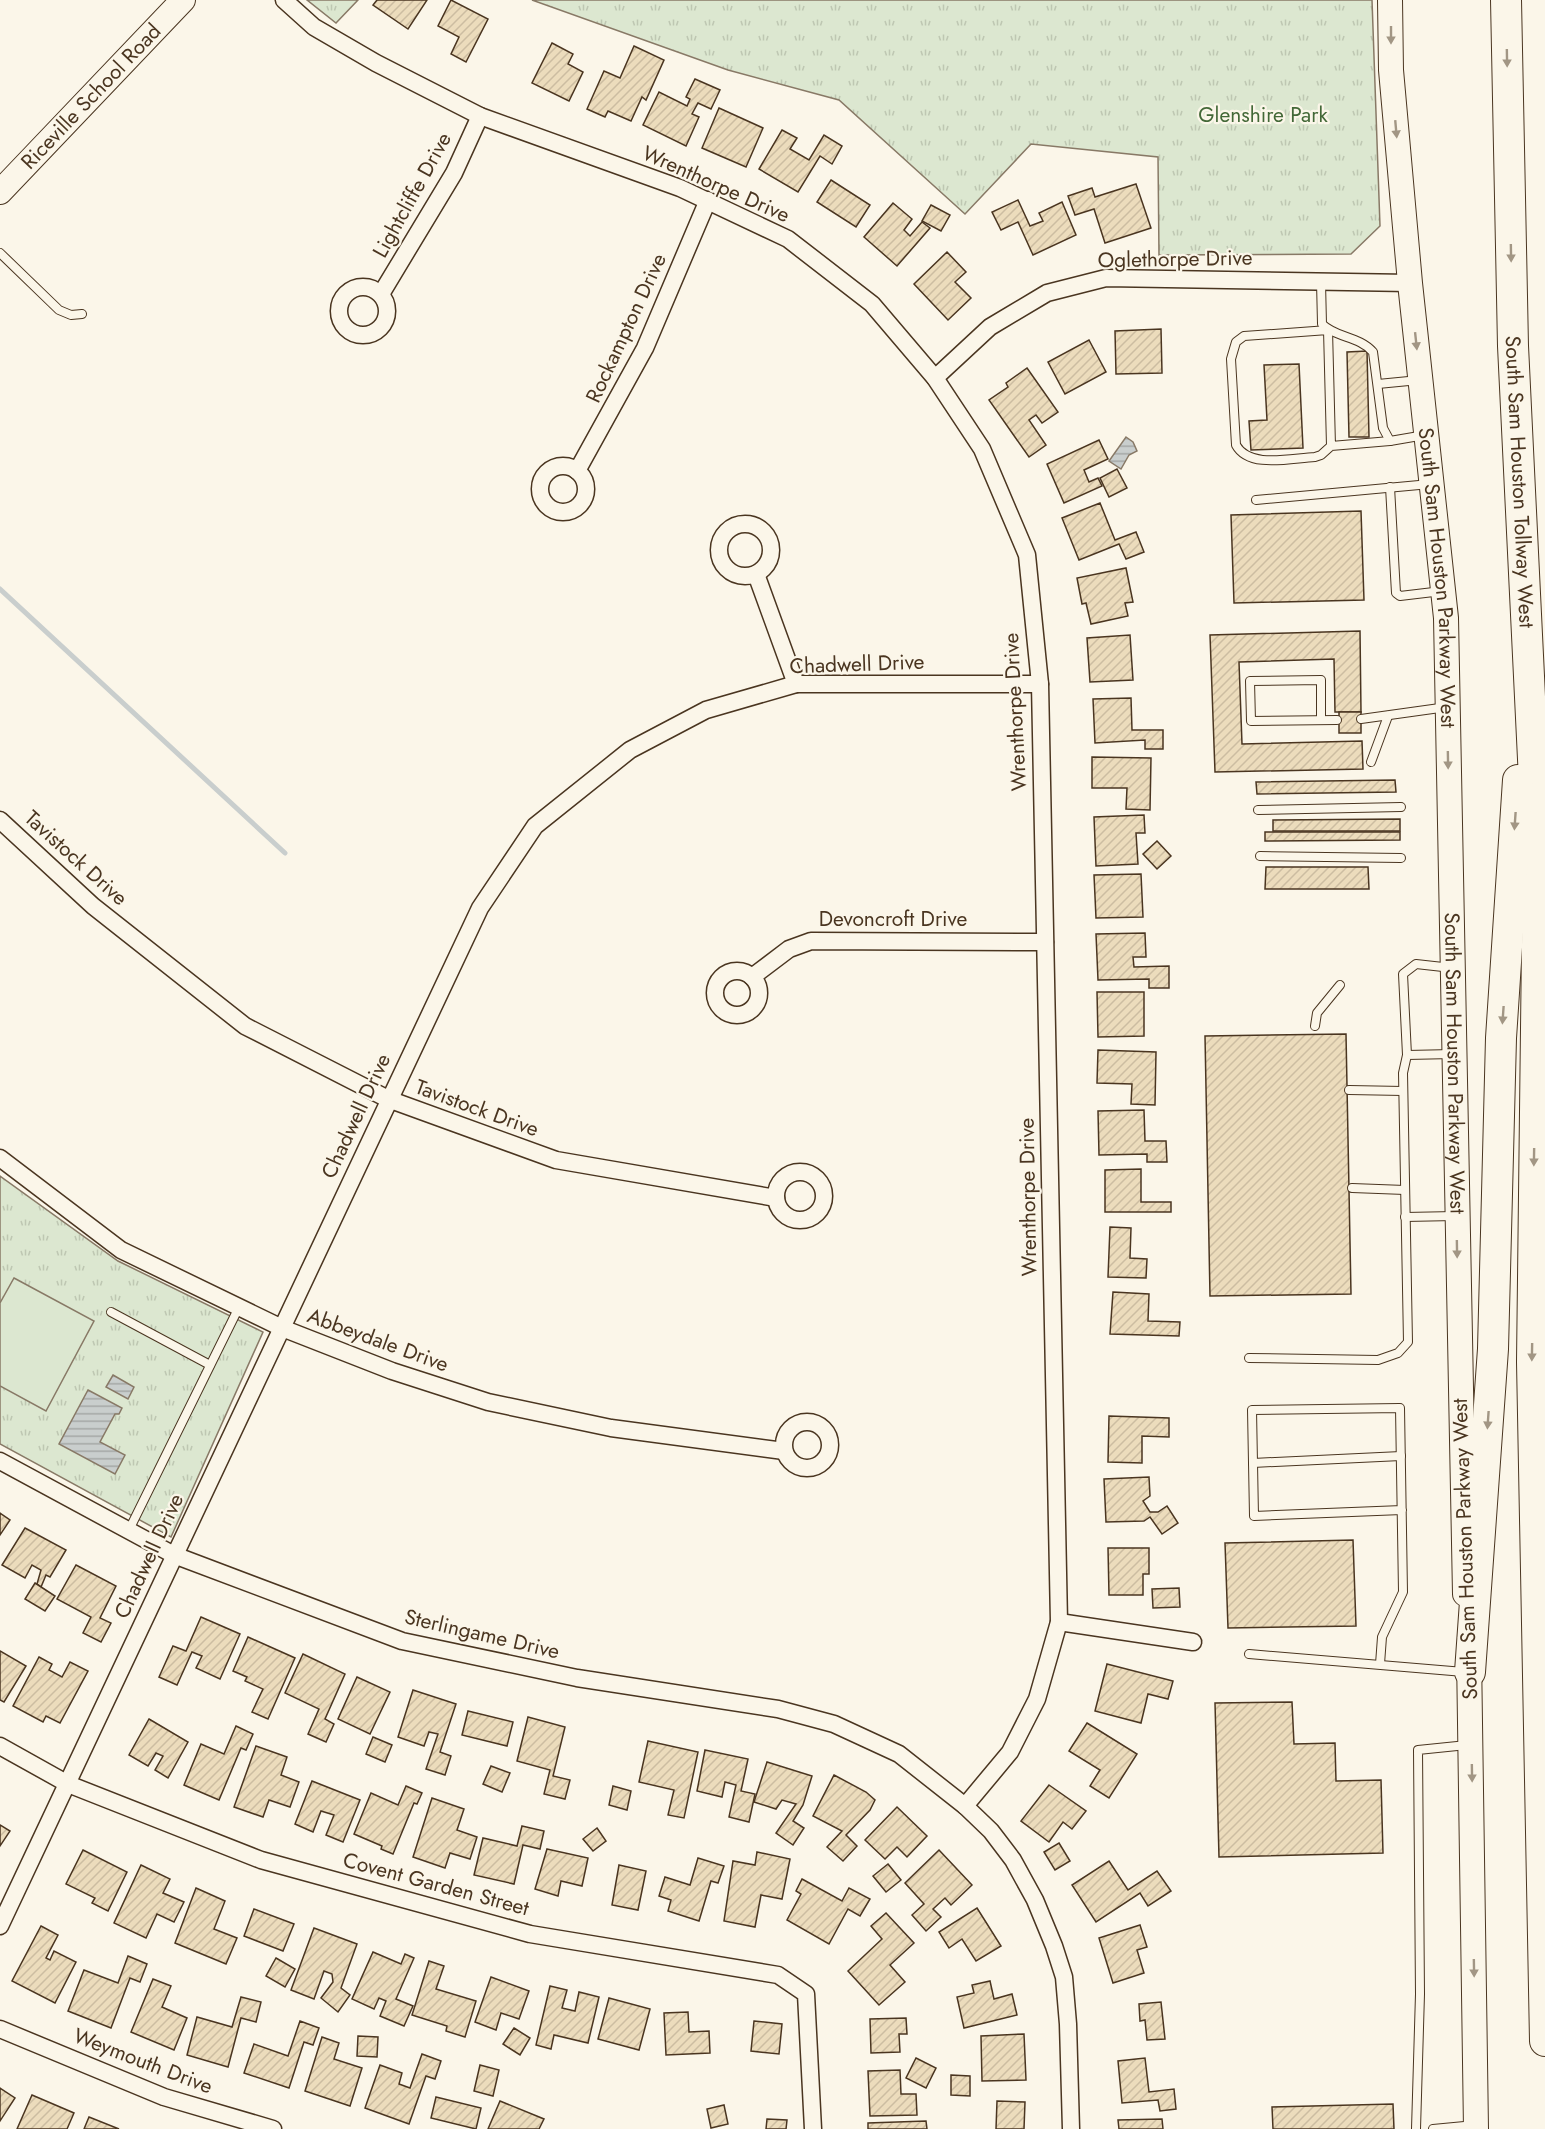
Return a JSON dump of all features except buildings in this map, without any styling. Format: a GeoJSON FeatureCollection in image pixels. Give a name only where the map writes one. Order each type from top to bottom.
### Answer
{"type":"FeatureCollection","features":[{"type":"Feature","properties":{"kind":"highway","name":"South Sam Houston Tollway West"},"geometry":{"type":"LineString","coordinates":[[1506,0],[1513,346],[1538,862],[1532,1362],[1545,2041]]}},
{"type":"Feature","properties":{"kind":"highway"},"geometry":{"type":"LineString","coordinates":[[1470,1672],[1492,1349],[1501,1038],[1527,636]]}},
{"type":"Feature","properties":{"kind":"main road","name":"Riceville School Road"},"geometry":{"type":"LineString","coordinates":[[0,192],[183,0]]}},
{"type":"Feature","properties":{"kind":"main road","name":"South Sam Houston Parkway West"},"geometry":{"type":"LineString","coordinates":[[1390,0],[1391,70],[1410,283],[1443,591],[1463,1570],[1472,1745],[1476,2127]]}},
{"type":"Feature","properties":{"kind":"street","name":"Wrenthorpe Drive"},"geometry":{"type":"LineString","coordinates":[[284,0],[314,27],[480,116],[708,200],[788,239],[872,304],[935,378],[982,449],[1026,555],[1040,684],[1059,1622],[1037,1699],[1021,1731],[1010,1752],[965,1806]]}},
{"type":"Feature","properties":{"kind":"street","name":"Lightcliffe Drive"},"geometry":{"type":"LineString","coordinates":[[381,294],[454,172],[480,116]]}},
{"type":"Feature","properties":{"kind":"street","name":"Rockampton Drive"},"geometry":{"type":"LineString","coordinates":[[577,471],[645,348],[708,200]]}},
{"type":"Feature","properties":{"kind":"street","name":"Oglethorpe Drive"},"geometry":{"type":"LineString","coordinates":[[935,378],[990,327],[1047,293],[1106,278],[1410,283]]}},
{"type":"Feature","properties":{"kind":"street"},"geometry":{"type":"LineString","coordinates":[[756,574],[796,684]]}},
{"type":"Feature","properties":{"kind":"street","name":"Chadwell Drive"},"geometry":{"type":"LineString","coordinates":[[0,1926],[480,908],[535,826],[630,750],[706,710],[796,684],[1040,684]]}},
{"type":"Feature","properties":{"kind":"street","name":"Tavistock Drive"},"geometry":{"type":"LineString","coordinates":[[0,820],[93,906],[244,1026],[388,1099],[556,1160],[776,1198]]}},
{"type":"Feature","properties":{"kind":"street","name":"Devoncroft Drive"},"geometry":{"type":"LineString","coordinates":[[752,977],[789,949],[812,941],[1045,942]]}},
{"type":"Feature","properties":{"kind":"street","name":"Abbeydale Drive"},"geometry":{"type":"LineString","coordinates":[[0,1158],[121,1250],[282,1329],[392,1371],[488,1402],[611,1428],[784,1451]]}},
{"type":"Feature","properties":{"kind":"street","name":"Sterlingame Drive"},"geometry":{"type":"LineString","coordinates":[[0,1461],[174,1555],[402,1641],[577,1678],[778,1709],[834,1724],[899,1754],[965,1806],[991,1831],[1013,1860],[1054,1946],[1064,1977],[1071,2129]]}},
{"type":"Feature","properties":{"kind":"street"},"geometry":{"type":"LineString","coordinates":[[1059,1622],[1193,1642]]}},
{"type":"Feature","properties":{"kind":"street","name":"Covent Garden Street"},"geometry":{"type":"LineString","coordinates":[[0,1746],[68,1784],[261,1860],[519,1930],[778,1975],[806,1994],[813,2129]]}},
{"type":"Feature","properties":{"kind":"street","name":"Weymouth Drive"},"geometry":{"type":"LineString","coordinates":[[0,2029],[164,2097],[273,2129]]}},
{"type":"Feature","properties":{"kind":"lane"},"geometry":{"type":"LineString","coordinates":[[0,253],[59,310],[71,315],[82,314]]}},
{"type":"Feature","properties":{"kind":"lane"},"geometry":{"type":"LineString","coordinates":[[1321,282],[1322,324],[1328,330],[1331,446]]}},
{"type":"Feature","properties":{"kind":"lane"},"geometry":{"type":"LineString","coordinates":[[1390,441],[1383,428],[1373,352],[1358,340],[1328,330],[1244,336],[1236,342],[1231,359],[1236,445],[1240,452],[1254,459],[1314,457],[1321,455],[1331,446],[1390,441],[1425,435]]}},
{"type":"Feature","properties":{"kind":"lane"},"geometry":{"type":"LineString","coordinates":[[1378,384],[1420,380]]}},
{"type":"Feature","properties":{"kind":"lane"},"geometry":{"type":"LineString","coordinates":[[1256,500],[1430,483]]}},
{"type":"Feature","properties":{"kind":"lane"},"geometry":{"type":"LineString","coordinates":[[1390,488],[1396,593],[1400,596],[1443,591]]}},
{"type":"Feature","properties":{"kind":"lane"},"geometry":{"type":"LineString","coordinates":[[1321,720],[1321,680],[1250,681],[1251,722],[1336,720]]}},
{"type":"Feature","properties":{"kind":"lane"},"geometry":{"type":"LineString","coordinates":[[1361,719],[1447,707]]}},
{"type":"Feature","properties":{"kind":"lane"},"geometry":{"type":"LineString","coordinates":[[1371,762],[1388,716]]}},
{"type":"Feature","properties":{"kind":"lane"},"geometry":{"type":"LineString","coordinates":[[1258,810],[1401,807]]}},
{"type":"Feature","properties":{"kind":"lane"},"geometry":{"type":"LineString","coordinates":[[1260,856],[1401,858]]}},
{"type":"Feature","properties":{"kind":"lane"},"geometry":{"type":"LineString","coordinates":[[1250,1358],[1378,1360],[1398,1353],[1408,1342],[1402,1073],[1407,1054],[1403,974],[1416,964],[1452,968]]}},
{"type":"Feature","properties":{"kind":"lane"},"geometry":{"type":"LineString","coordinates":[[1315,1026],[1317,1013],[1340,985]]}},
{"type":"Feature","properties":{"kind":"lane"},"geometry":{"type":"LineString","coordinates":[[1407,1054],[1454,1054]]}},
{"type":"Feature","properties":{"kind":"lane"},"geometry":{"type":"LineString","coordinates":[[1349,1090],[1403,1091]]}},
{"type":"Feature","properties":{"kind":"lane"},"geometry":{"type":"LineString","coordinates":[[1352,1188],[1404,1190]]}},
{"type":"Feature","properties":{"kind":"lane"},"geometry":{"type":"LineString","coordinates":[[1405,1216],[1457,1216]]}},
{"type":"Feature","properties":{"kind":"lane"},"geometry":{"type":"LineString","coordinates":[[129,1530],[239,1307]]}},
{"type":"Feature","properties":{"kind":"lane"},"geometry":{"type":"LineString","coordinates":[[111,1312],[210,1365]]}},
{"type":"Feature","properties":{"kind":"lane"},"geometry":{"type":"LineString","coordinates":[[1380,1664],[1382,1637],[1403,1592],[1402,1510],[1400,1408],[1252,1410],[1254,1516],[1402,1510]]}},
{"type":"Feature","properties":{"kind":"lane"},"geometry":{"type":"LineString","coordinates":[[1253,1463],[1401,1456]]}},
{"type":"Feature","properties":{"kind":"lane"},"geometry":{"type":"LineString","coordinates":[[1249,1654],[1470,1672]]}},
{"type":"Feature","properties":{"kind":"lane"},"geometry":{"type":"LineString","coordinates":[[1416,2129],[1420,1994],[1418,1750],[1472,1745]]}},
{"type":"Feature","properties":{"kind":"lane"},"geometry":{"type":"LineString","coordinates":[[1432,2129],[1476,2127]]}},
{"type":"Feature","properties":{"kind":"green space"},"geometry":{"type":"Polygon","coordinates":[[[307,0],[358,0],[336,23],[307,0]]]}},
{"type":"Feature","properties":{"kind":"green space","name":"Glenshire Park"},"geometry":{"type":"Polygon","coordinates":[[[532,0],[1372,0],[1380,226],[1351,254],[1159,255],[1158,157],[1031,144],[965,214],[839,100],[728,70],[532,0]]]}},
{"type":"Feature","properties":{"kind":"green space"},"geometry":{"type":"Polygon","coordinates":[[[0,1176],[118,1261],[263,1332],[171,1537],[0,1444],[0,1176]]]}},
{"type":"Feature","properties":{"kind":"green space"},"geometry":{"type":"Polygon","coordinates":[[[14,1278],[94,1321],[46,1411],[0,1386],[0,1303],[14,1278]]]}},
{"type":"Feature","properties":{"kind":"shaded area"},"geometry":{"type":"Polygon","coordinates":[[[1126,437],[1133,442],[1137,451],[1129,455],[1121,469],[1109,461],[1126,437]]]}},
{"type":"Feature","properties":{"kind":"shaded area"},"geometry":{"type":"Polygon","coordinates":[[[113,1375],[134,1387],[128,1399],[106,1387],[113,1375]]]}},
{"type":"Feature","properties":{"kind":"shaded area"},"geometry":{"type":"Polygon","coordinates":[[[88,1390],[122,1408],[119,1414],[115,1414],[100,1442],[125,1455],[115,1474],[59,1444],[88,1390]]]}},
{"type":"Feature","properties":{"kind":"waterway"},"geometry":{"type":"LineString","coordinates":[[0,589],[285,853]]}}]}
